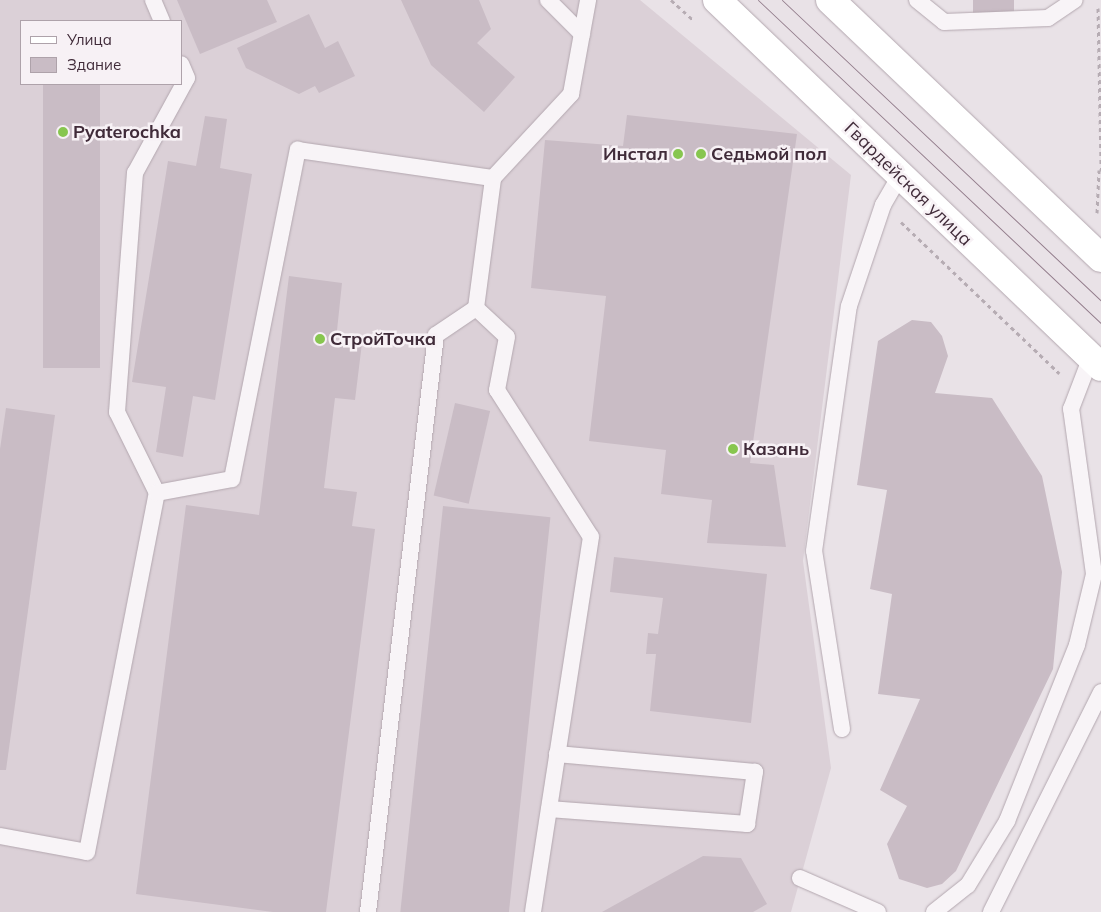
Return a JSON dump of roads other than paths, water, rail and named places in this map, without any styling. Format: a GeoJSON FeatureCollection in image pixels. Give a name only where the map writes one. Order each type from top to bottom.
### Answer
{"type":"FeatureCollection","features":[{"type":"Feature","properties":{"kind":"main road","name":"Гвардейская улица"},"geometry":{"type":"LineString","coordinates":[[716,0],[899,177],[1096,362]]}},
{"type":"Feature","properties":{"kind":"main road"},"geometry":{"type":"LineString","coordinates":[[830,0],[1101,258]]}},
{"type":"Feature","properties":{"kind":"lane"},"geometry":{"type":"LineString","coordinates":[[153,0],[162,20]]}},
{"type":"Feature","properties":{"kind":"lane"},"geometry":{"type":"LineString","coordinates":[[548,0],[582,34]]}},
{"type":"Feature","properties":{"kind":"lane"},"geometry":{"type":"LineString","coordinates":[[368,912],[436,335],[476,308],[493,178],[571,94],[588,0]]}},
{"type":"Feature","properties":{"kind":"lane"},"geometry":{"type":"LineString","coordinates":[[917,0],[944,22],[1048,18],[1075,0]]}},
{"type":"Feature","properties":{"kind":"lane"},"geometry":{"type":"LineString","coordinates":[[0,836],[86,852],[157,492],[117,412],[135,173],[187,78],[182,66]]}},
{"type":"Feature","properties":{"kind":"lane"},"geometry":{"type":"LineString","coordinates":[[157,492],[232,479],[298,150],[493,178]]}},
{"type":"Feature","properties":{"kind":"lane"},"geometry":{"type":"LineString","coordinates":[[842,729],[814,551],[849,306],[883,205],[899,177]]}},
{"type":"Feature","properties":{"kind":"lane"},"geometry":{"type":"LineString","coordinates":[[476,308],[507,337],[497,390],[591,536],[533,912]]}},
{"type":"Feature","properties":{"kind":"lane"},"geometry":{"type":"LineString","coordinates":[[934,912],[968,885],[1007,821],[1077,645],[1094,574],[1071,409],[1096,362]]}},
{"type":"Feature","properties":{"kind":"lane"},"geometry":{"type":"LineString","coordinates":[[991,912],[1101,692]]}},
{"type":"Feature","properties":{"kind":"lane"},"geometry":{"type":"LineString","coordinates":[[548,809],[747,824],[755,772],[557,754]]}},
{"type":"Feature","properties":{"kind":"lane"},"geometry":{"type":"LineString","coordinates":[[800,878],[878,912]]}},
{"type":"Feature","properties":{"kind":"tram line"},"geometry":{"type":"LineString","coordinates":[[758,0],[1101,323]]}},
{"type":"Feature","properties":{"kind":"tram line"},"geometry":{"type":"LineString","coordinates":[[782,0],[1101,301]]}},
{"type":"Feature","properties":{"kind":"place","name":"Pyaterochka"},"geometry":{"type":"Point","coordinates":[63,132]}},
{"type":"Feature","properties":{"kind":"place","name":"Инстал"},"geometry":{"type":"Point","coordinates":[678,154]}},
{"type":"Feature","properties":{"kind":"place","name":"Седьмой пол"},"geometry":{"type":"Point","coordinates":[701,154]}},
{"type":"Feature","properties":{"kind":"place","name":"СтройТочка"},"geometry":{"type":"Point","coordinates":[320,339]}},
{"type":"Feature","properties":{"kind":"place","name":"Казань"},"geometry":{"type":"Point","coordinates":[733,449]}}]}
